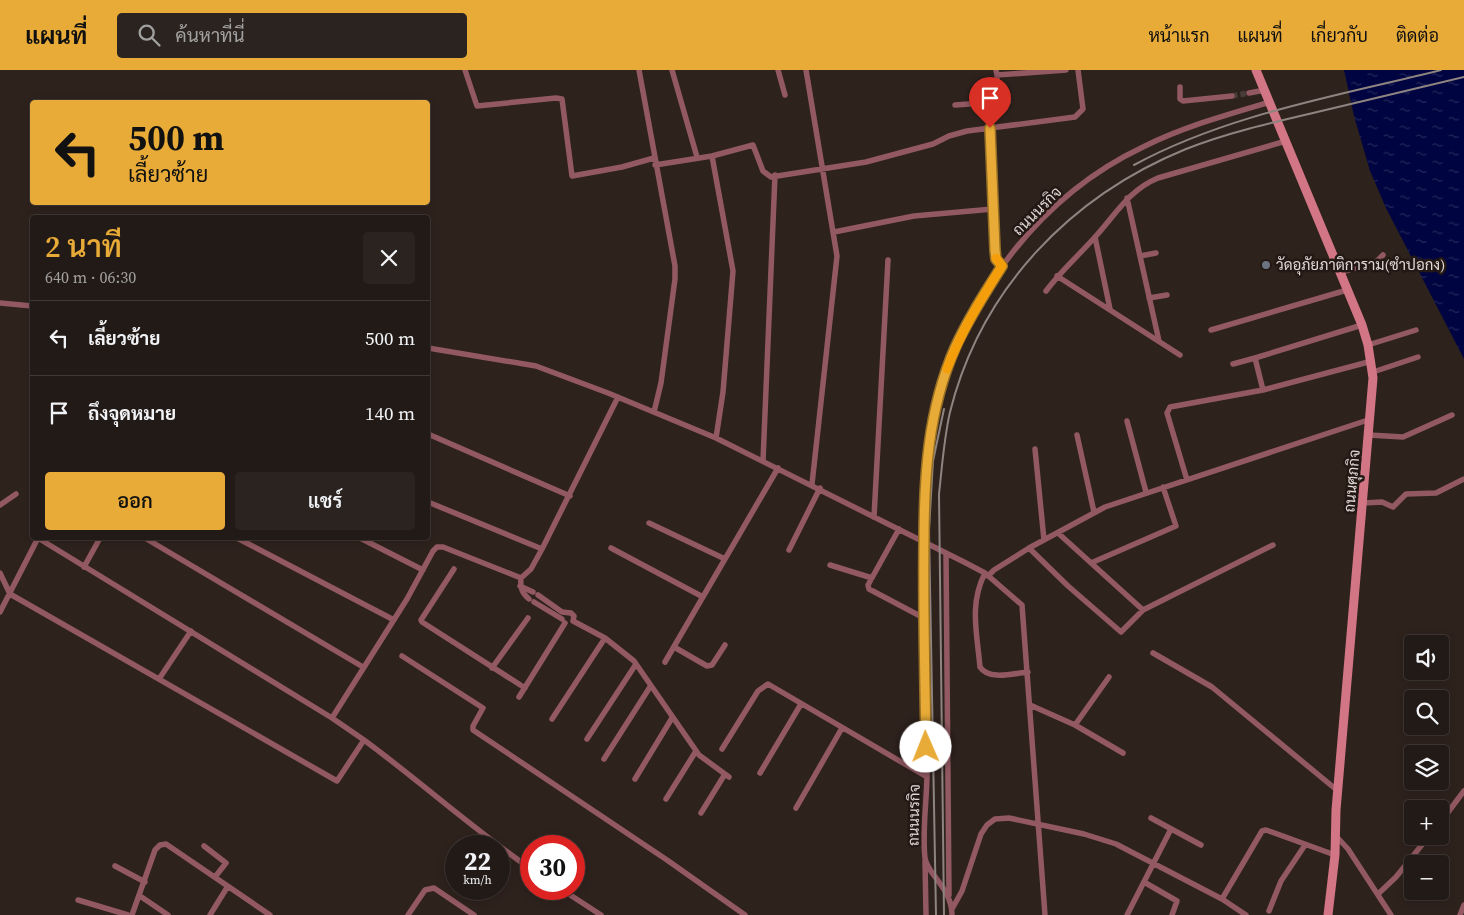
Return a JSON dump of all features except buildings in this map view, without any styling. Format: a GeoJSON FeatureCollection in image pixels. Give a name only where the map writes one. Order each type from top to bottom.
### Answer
{"type":"FeatureCollection","features":[{"type":"Feature","properties":{"kind":"main road","name":"ถนนศุภกิจ"},"geometry":{"type":"LineString","coordinates":[[1256,70],[1362,325],[1372,361],[1373,372],[1371,419],[1338,791],[1335,855],[1328,915]]}},
{"type":"Feature","properties":{"kind":"street"},"geometry":{"type":"LineString","coordinates":[[465,70],[477,106],[562,99],[572,176],[655,162],[712,156],[753,145],[763,170],[768,176],[866,162],[933,144],[957,133],[1075,117],[1084,109],[1078,70]]}},
{"type":"Feature","properties":{"kind":"street"},"geometry":{"type":"LineString","coordinates":[[639,70],[673,254],[675,278],[661,383],[654,412]]}},
{"type":"Feature","properties":{"kind":"street"},"geometry":{"type":"LineString","coordinates":[[672,70],[697,157]]}},
{"type":"Feature","properties":{"kind":"street"},"geometry":{"type":"LineString","coordinates":[[778,70],[785,95]]}},
{"type":"Feature","properties":{"kind":"street"},"geometry":{"type":"LineString","coordinates":[[806,70],[819,138],[837,256],[812,484]]}},
{"type":"Feature","properties":{"kind":"street"},"geometry":{"type":"LineString","coordinates":[[998,102],[996,73],[1066,70]]}},
{"type":"Feature","properties":{"kind":"street"},"geometry":{"type":"LineString","coordinates":[[1180,87],[1180,99],[1183,101],[1232,96]]}},
{"type":"Feature","properties":{"kind":"street"},"geometry":{"type":"LineString","coordinates":[[1250,93],[1265,90]]}},
{"type":"Feature","properties":{"kind":"street"},"geometry":{"type":"LineString","coordinates":[[955,105],[1008,102]]}},
{"type":"Feature","properties":{"kind":"street","name":"ถนนนรกิจ"},"geometry":{"type":"LineString","coordinates":[[952,912],[949,897],[925,860],[927,777],[922,617],[926,463],[943,381],[955,349],[976,305],[1002,266],[1066,198],[1098,173],[1140,148],[1178,131],[1270,102]]}},
{"type":"Feature","properties":{"kind":"street"},"geometry":{"type":"LineString","coordinates":[[990,128],[996,259],[1002,266]]}},
{"type":"Feature","properties":{"kind":"street"},"geometry":{"type":"LineString","coordinates":[[1046,291],[1057,276],[1095,237],[1128,198],[1142,186],[1158,178],[1286,141]]}},
{"type":"Feature","properties":{"kind":"street"},"geometry":{"type":"LineString","coordinates":[[712,156],[733,271],[723,392],[716,438]]}},
{"type":"Feature","properties":{"kind":"street"},"geometry":{"type":"LineString","coordinates":[[763,461],[775,176]]}},
{"type":"Feature","properties":{"kind":"street"},"geometry":{"type":"LineString","coordinates":[[1128,198],[1159,342]]}},
{"type":"Feature","properties":{"kind":"street"},"geometry":{"type":"LineString","coordinates":[[834,232],[914,216],[993,209]]}},
{"type":"Feature","properties":{"kind":"street"},"geometry":{"type":"LineString","coordinates":[[1095,237],[1110,309]]}},
{"type":"Feature","properties":{"kind":"street"},"geometry":{"type":"LineString","coordinates":[[1140,256],[1156,253]]}},
{"type":"Feature","properties":{"kind":"street"},"geometry":{"type":"LineString","coordinates":[[1340,273],[1377,261],[1383,254]]}},
{"type":"Feature","properties":{"kind":"street"},"geometry":{"type":"LineString","coordinates":[[874,517],[888,260]]}},
{"type":"Feature","properties":{"kind":"street"},"geometry":{"type":"LineString","coordinates":[[1057,276],[1180,355]]}},
{"type":"Feature","properties":{"kind":"street"},"geometry":{"type":"LineString","coordinates":[[1211,330],[1347,290]]}},
{"type":"Feature","properties":{"kind":"street"},"geometry":{"type":"LineString","coordinates":[[1150,298],[1167,295]]}},
{"type":"Feature","properties":{"kind":"street"},"geometry":{"type":"LineString","coordinates":[[0,303],[30,306]]}},
{"type":"Feature","properties":{"kind":"street"},"geometry":{"type":"LineString","coordinates":[[1233,364],[1362,325]]}},
{"type":"Feature","properties":{"kind":"street"},"geometry":{"type":"LineString","coordinates":[[1368,345],[1416,330]]}},
{"type":"Feature","properties":{"kind":"street"},"geometry":{"type":"LineString","coordinates":[[430,348],[536,366],[618,397],[716,438],[812,484],[946,553],[986,575],[1022,605],[1045,915]]}},
{"type":"Feature","properties":{"kind":"street"},"geometry":{"type":"LineString","coordinates":[[1373,372],[1418,357]]}},
{"type":"Feature","properties":{"kind":"street"},"geometry":{"type":"LineString","coordinates":[[1255,358],[1263,390]]}},
{"type":"Feature","properties":{"kind":"street"},"geometry":{"type":"LineString","coordinates":[[1187,480],[1168,408],[1263,390],[1372,361]]}},
{"type":"Feature","properties":{"kind":"street"},"geometry":{"type":"LineString","coordinates":[[618,397],[570,496],[531,569],[521,578],[520,586],[524,595],[564,618],[605,638],[636,664],[696,752],[727,776],[701,812]]}},
{"type":"Feature","properties":{"kind":"street"},"geometry":{"type":"LineString","coordinates":[[1369,435],[1403,437],[1452,414]]}},
{"type":"Feature","properties":{"kind":"street"},"geometry":{"type":"LineString","coordinates":[[1028,672],[995,674],[987,673],[980,667],[974,603],[977,588],[986,575],[1029,548],[1094,512],[1146,492],[1371,419]]}},
{"type":"Feature","properties":{"kind":"street"},"geometry":{"type":"LineString","coordinates":[[1127,421],[1146,492]]}},
{"type":"Feature","properties":{"kind":"street"},"geometry":{"type":"LineString","coordinates":[[1077,435],[1094,512]]}},
{"type":"Feature","properties":{"kind":"street"},"geometry":{"type":"LineString","coordinates":[[430,436],[570,496]]}},
{"type":"Feature","properties":{"kind":"street"},"geometry":{"type":"LineString","coordinates":[[1034,449],[1044,540]]}},
{"type":"Feature","properties":{"kind":"street"},"geometry":{"type":"LineString","coordinates":[[665,662],[778,468]]}},
{"type":"Feature","properties":{"kind":"street"},"geometry":{"type":"LineString","coordinates":[[1363,503],[1382,502],[1393,507],[1406,494],[1441,492],[1464,478]]}},
{"type":"Feature","properties":{"kind":"street"},"geometry":{"type":"LineString","coordinates":[[1091,563],[1176,526],[1163,487]]}},
{"type":"Feature","properties":{"kind":"street"},"geometry":{"type":"LineString","coordinates":[[789,550],[820,488]]}},
{"type":"Feature","properties":{"kind":"street"},"geometry":{"type":"LineString","coordinates":[[0,505],[16,494]]}},
{"type":"Feature","properties":{"kind":"street"},"geometry":{"type":"LineString","coordinates":[[430,503],[542,549]]}},
{"type":"Feature","properties":{"kind":"street"},"geometry":{"type":"LineString","coordinates":[[649,522],[726,559]]}},
{"type":"Feature","properties":{"kind":"street"},"geometry":{"type":"LineString","coordinates":[[899,529],[868,585],[869,589],[922,617]]}},
{"type":"Feature","properties":{"kind":"street"},"geometry":{"type":"LineString","coordinates":[[1058,533],[1143,610]]}},
{"type":"Feature","properties":{"kind":"street"},"geometry":{"type":"LineString","coordinates":[[0,612],[37,540]]}},
{"type":"Feature","properties":{"kind":"street"},"geometry":{"type":"LineString","coordinates":[[41,540],[332,718],[409,773],[490,840],[520,861]]}},
{"type":"Feature","properties":{"kind":"street"},"geometry":{"type":"LineString","coordinates":[[84,567],[99,540]]}},
{"type":"Feature","properties":{"kind":"street"},"geometry":{"type":"LineString","coordinates":[[148,540],[363,667]]}},
{"type":"Feature","properties":{"kind":"street"},"geometry":{"type":"LineString","coordinates":[[241,540],[394,620]]}},
{"type":"Feature","properties":{"kind":"street"},"geometry":{"type":"LineString","coordinates":[[364,540],[423,570]]}},
{"type":"Feature","properties":{"kind":"street"},"geometry":{"type":"LineString","coordinates":[[1029,548],[1121,632],[1143,610],[1273,545]]}},
{"type":"Feature","properties":{"kind":"street"},"geometry":{"type":"LineString","coordinates":[[332,718],[394,620],[433,551],[438,547],[443,547],[521,578]]}},
{"type":"Feature","properties":{"kind":"street"},"geometry":{"type":"LineString","coordinates":[[611,548],[704,597]]}},
{"type":"Feature","properties":{"kind":"street"},"geometry":{"type":"LineString","coordinates":[[946,553],[949,897]]}},
{"type":"Feature","properties":{"kind":"street"},"geometry":{"type":"LineString","coordinates":[[830,565],[872,578]]}},
{"type":"Feature","properties":{"kind":"street"},"geometry":{"type":"LineString","coordinates":[[454,569],[421,620],[525,688]]}},
{"type":"Feature","properties":{"kind":"street"},"geometry":{"type":"LineString","coordinates":[[0,573],[10,594],[334,781],[340,779],[364,740]]}},
{"type":"Feature","properties":{"kind":"street"},"geometry":{"type":"LineString","coordinates":[[520,586],[536,593],[564,618]]}},
{"type":"Feature","properties":{"kind":"street"},"geometry":{"type":"LineString","coordinates":[[519,697],[569,612],[573,614],[573,621]]}},
{"type":"Feature","properties":{"kind":"street"},"geometry":{"type":"LineString","coordinates":[[492,668],[528,618]]}},
{"type":"Feature","properties":{"kind":"street"},"geometry":{"type":"LineString","coordinates":[[159,679],[191,631]]}},
{"type":"Feature","properties":{"kind":"street"},"geometry":{"type":"LineString","coordinates":[[552,720],[605,638]]}},
{"type":"Feature","properties":{"kind":"street"},"geometry":{"type":"LineString","coordinates":[[674,647],[707,666],[712,665],[725,645]]}},
{"type":"Feature","properties":{"kind":"street"},"geometry":{"type":"LineString","coordinates":[[1152,653],[1212,687],[1338,791]]}},
{"type":"Feature","properties":{"kind":"street"},"geometry":{"type":"LineString","coordinates":[[402,656],[483,708],[472,726],[473,730],[668,860],[745,915]]}},
{"type":"Feature","properties":{"kind":"street"},"geometry":{"type":"LineString","coordinates":[[586,739],[636,664]]}},
{"type":"Feature","properties":{"kind":"street"},"geometry":{"type":"LineString","coordinates":[[1075,725],[1109,677]]}},
{"type":"Feature","properties":{"kind":"street"},"geometry":{"type":"LineString","coordinates":[[722,749],[758,691],[765,684],[768,684],[927,777]]}},
{"type":"Feature","properties":{"kind":"street"},"geometry":{"type":"LineString","coordinates":[[604,759],[650,687]]}},
{"type":"Feature","properties":{"kind":"street"},"geometry":{"type":"LineString","coordinates":[[760,773],[801,704]]}},
{"type":"Feature","properties":{"kind":"street"},"geometry":{"type":"LineString","coordinates":[[1030,705],[1075,725],[1123,753]]}},
{"type":"Feature","properties":{"kind":"street"},"geometry":{"type":"LineString","coordinates":[[635,779],[672,718]]}},
{"type":"Feature","properties":{"kind":"street"},"geometry":{"type":"LineString","coordinates":[[796,808],[842,728]]}},
{"type":"Feature","properties":{"kind":"street"},"geometry":{"type":"LineString","coordinates":[[666,800],[696,752]]}},
{"type":"Feature","properties":{"kind":"street"},"geometry":{"type":"LineString","coordinates":[[1449,811],[1464,791]]}},
{"type":"Feature","properties":{"kind":"street"},"geometry":{"type":"LineString","coordinates":[[948,915],[952,912],[962,890],[987,825],[995,819],[1008,818],[1084,834],[1116,844],[1222,899],[1246,915]]}},
{"type":"Feature","properties":{"kind":"street"},"geometry":{"type":"LineString","coordinates":[[1151,818],[1201,845]]}},
{"type":"Feature","properties":{"kind":"street"},"geometry":{"type":"LineString","coordinates":[[1127,915],[1171,829]]}},
{"type":"Feature","properties":{"kind":"street"},"geometry":{"type":"LineString","coordinates":[[1222,899],[1262,831],[1266,830],[1305,846],[1335,855]]}},
{"type":"Feature","properties":{"kind":"street"},"geometry":{"type":"LineString","coordinates":[[1335,834],[1348,849],[1391,915]]}},
{"type":"Feature","properties":{"kind":"street"},"geometry":{"type":"LineString","coordinates":[[132,915],[156,850],[160,845],[166,844],[270,915]]}},
{"type":"Feature","properties":{"kind":"street"},"geometry":{"type":"LineString","coordinates":[[1378,894],[1396,877],[1422,845]]}},
{"type":"Feature","properties":{"kind":"street"},"geometry":{"type":"LineString","coordinates":[[204,846],[226,863],[215,878]]}},
{"type":"Feature","properties":{"kind":"street"},"geometry":{"type":"LineString","coordinates":[[1269,911],[1281,881],[1305,846]]}},
{"type":"Feature","properties":{"kind":"street"},"geometry":{"type":"LineString","coordinates":[[925,860],[926,915]]}},
{"type":"Feature","properties":{"kind":"street"},"geometry":{"type":"LineString","coordinates":[[115,866],[145,882]]}},
{"type":"Feature","properties":{"kind":"street"},"geometry":{"type":"LineString","coordinates":[[1144,882],[1177,901],[1178,904],[1172,915]]}},
{"type":"Feature","properties":{"kind":"street"},"geometry":{"type":"LineString","coordinates":[[210,915],[228,886]]}},
{"type":"Feature","properties":{"kind":"street"},"geometry":{"type":"LineString","coordinates":[[408,915],[425,890],[434,888],[474,915]]}},
{"type":"Feature","properties":{"kind":"street"},"geometry":{"type":"LineString","coordinates":[[140,896],[168,915]]}},
{"type":"Feature","properties":{"kind":"street"},"geometry":{"type":"LineString","coordinates":[[78,900],[128,915]]}},
{"type":"Feature","properties":{"kind":"street"},"geometry":{"type":"LineString","coordinates":[[578,900],[601,915]]}},
{"type":"Feature","properties":{"kind":"street"},"geometry":{"type":"LineString","coordinates":[[1462,914],[1464,905]]}},
{"type":"Feature","properties":{"kind":"water"},"geometry":{"type":"Polygon","coordinates":[[[1344,70],[1464,70],[1464,359],[1386,208],[1370,171],[1354,116],[1344,70]]]}},
{"type":"Feature","properties":{"kind":"tunnel"},"geometry":{"type":"LineString","coordinates":[[1232,96],[1249,93]]}},
{"type":"Feature","properties":{"kind":"railway"},"geometry":{"type":"LineString","coordinates":[[1134,165],[1170,147],[1245,119],[1441,70]]}},
{"type":"Feature","properties":{"kind":"railway"},"geometry":{"type":"LineString","coordinates":[[944,915],[939,494],[950,412],[964,367],[984,325],[1008,287],[1036,252],[1069,220],[1105,192],[1144,169],[1186,149],[1233,133],[1464,77]]}},
{"type":"Feature","properties":{"kind":"railway"},"geometry":{"type":"LineString","coordinates":[[936,915],[929,530],[933,461],[944,409]]}},
{"type":"Feature","properties":{"kind":"slow traffic"},"geometry":{"type":"LineString","coordinates":[[947,369],[976,305],[1002,266],[996,258]]}},
{"type":"Feature","properties":{"kind":"place","name":"วัดอุภัยภาติการาม(ซำปอกง)"},"geometry":{"type":"Point","coordinates":[1266,265]}},
{"type":"Feature","properties":{"kind":"route"},"geometry":{"type":"LineString","coordinates":[[926,747],[925,663],[922,617],[927,451],[943,381],[955,349],[976,305],[1002,266],[996,259],[995,250],[990,128]]}}]}
